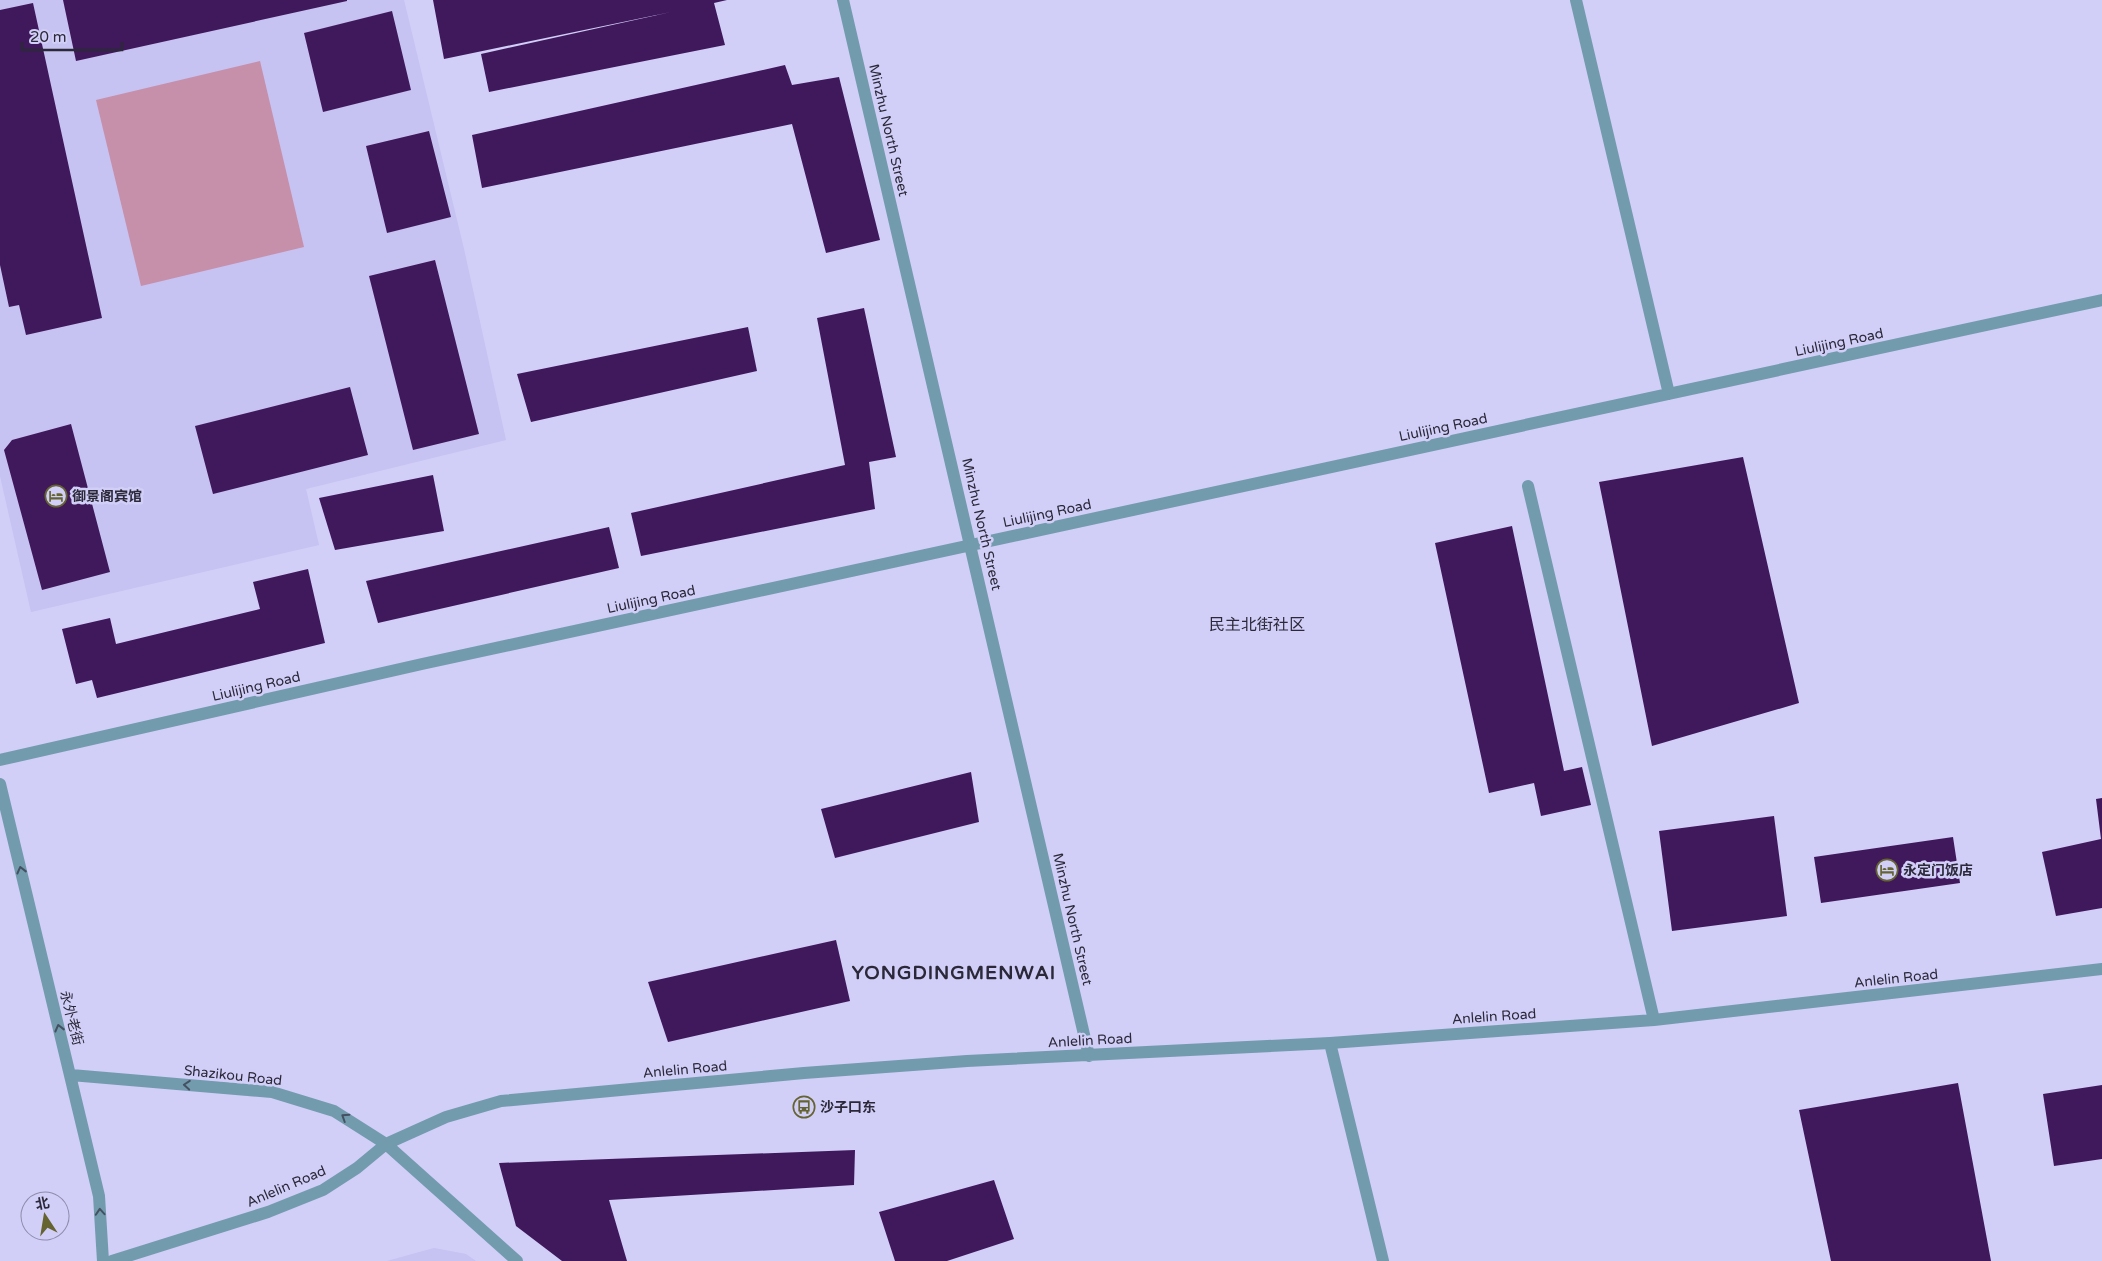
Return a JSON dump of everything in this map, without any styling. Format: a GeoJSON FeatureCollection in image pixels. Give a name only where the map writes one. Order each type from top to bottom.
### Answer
{"type":"FeatureCollection","features":[{"type":"Feature","properties":{"kind":"street","name":"Minzhu North Street"},"geometry":{"type":"LineString","coordinates":[[844,0],[1089,1056]]}},
{"type":"Feature","properties":{"kind":"street"},"geometry":{"type":"LineString","coordinates":[[1576,0],[1669,394]]}},
{"type":"Feature","properties":{"kind":"street","name":"Liulijing Road"},"geometry":{"type":"LineString","coordinates":[[0,760],[422,664],[2102,300]]}},
{"type":"Feature","properties":{"kind":"street"},"geometry":{"type":"LineString","coordinates":[[1528,486],[1654,1020]]}},
{"type":"Feature","properties":{"kind":"street","name":"永外老街"},"geometry":{"type":"LineString","coordinates":[[0,784],[99,1196],[103,1261]]}},
{"type":"Feature","properties":{"kind":"street","name":"Anlelin Road"},"geometry":{"type":"LineString","coordinates":[[112,1261],[268,1212],[323,1190],[357,1168],[386,1144],[446,1117],[501,1101],[842,1070],[967,1061],[1330,1042],[1654,1020],[2102,969]]}},
{"type":"Feature","properties":{"kind":"street"},"geometry":{"type":"LineString","coordinates":[[1330,1042],[1383,1261]]}},
{"type":"Feature","properties":{"kind":"street","name":"Shazikou Road"},"geometry":{"type":"LineString","coordinates":[[70,1075],[272,1092],[334,1110],[386,1144],[516,1261]]}},
{"type":"Feature","properties":{"kind":"shaded area"},"geometry":{"type":"Polygon","coordinates":[[[0,0],[404,0],[464,249],[506,440],[306,489],[319,545],[31,612],[0,476],[0,0]]]}},
{"type":"Feature","properties":{"kind":"shaded area"},"geometry":{"type":"Polygon","coordinates":[[[260,61],[304,247],[141,286],[96,100],[260,61]]]}},
{"type":"Feature","properties":{"kind":"shaded area"},"geometry":{"type":"Polygon","coordinates":[[[434,1248],[466,1254],[476,1261],[387,1261],[434,1248]]]}},
{"type":"Feature","properties":{"kind":"building"},"geometry":{"type":"Polygon","coordinates":[[[63,0],[347,0],[347,1],[76,61],[63,0]]]}},
{"type":"Feature","properties":{"kind":"building"},"geometry":{"type":"Polygon","coordinates":[[[433,0],[727,0],[714,3],[725,45],[489,92],[481,54],[671,12],[444,59],[433,0]]]}},
{"type":"Feature","properties":{"kind":"building"},"geometry":{"type":"Polygon","coordinates":[[[33,3],[102,318],[26,335],[19,305],[9,307],[0,265],[0,10],[33,3]]]}},
{"type":"Feature","properties":{"kind":"building"},"geometry":{"type":"Polygon","coordinates":[[[392,11],[411,90],[323,112],[304,33],[392,11]]]}},
{"type":"Feature","properties":{"kind":"building"},"geometry":{"type":"Polygon","coordinates":[[[785,65],[792,85],[839,77],[880,240],[826,253],[792,124],[482,188],[472,135],[785,65]]]}},
{"type":"Feature","properties":{"kind":"building"},"geometry":{"type":"Polygon","coordinates":[[[429,131],[451,217],[387,233],[366,146],[429,131]]]}},
{"type":"Feature","properties":{"kind":"building"},"geometry":{"type":"Polygon","coordinates":[[[435,260],[479,434],[413,450],[369,276],[435,260]]]}},
{"type":"Feature","properties":{"kind":"building"},"geometry":{"type":"Polygon","coordinates":[[[864,308],[896,457],[869,462],[875,509],[641,556],[631,513],[845,465],[817,318],[864,308]]]}},
{"type":"Feature","properties":{"kind":"building"},"geometry":{"type":"Polygon","coordinates":[[[748,327],[757,371],[531,422],[517,374],[748,327]]]}},
{"type":"Feature","properties":{"kind":"building"},"geometry":{"type":"Polygon","coordinates":[[[350,387],[368,455],[213,494],[195,426],[350,387]]]}},
{"type":"Feature","properties":{"kind":"building"},"geometry":{"type":"Polygon","coordinates":[[[71,424],[110,572],[42,590],[4,450],[12,440],[71,424]]]}},
{"type":"Feature","properties":{"kind":"building"},"geometry":{"type":"Polygon","coordinates":[[[1743,457],[1799,703],[1652,746],[1599,482],[1743,457]]]}},
{"type":"Feature","properties":{"kind":"building"},"geometry":{"type":"Polygon","coordinates":[[[433,475],[444,531],[335,550],[319,498],[433,475]]]}},
{"type":"Feature","properties":{"kind":"building"},"geometry":{"type":"Polygon","coordinates":[[[1512,526],[1564,771],[1582,767],[1591,805],[1541,816],[1534,783],[1489,793],[1435,543],[1512,526]]]}},
{"type":"Feature","properties":{"kind":"building"},"geometry":{"type":"Polygon","coordinates":[[[609,527],[619,568],[378,623],[366,581],[609,527]]]}},
{"type":"Feature","properties":{"kind":"building"},"geometry":{"type":"Polygon","coordinates":[[[308,569],[325,643],[97,698],[92,680],[76,684],[62,629],[110,618],[116,644],[260,609],[253,582],[308,569]]]}},
{"type":"Feature","properties":{"kind":"building"},"geometry":{"type":"Polygon","coordinates":[[[971,772],[979,822],[835,858],[821,809],[971,772]]]}},
{"type":"Feature","properties":{"kind":"building"},"geometry":{"type":"Polygon","coordinates":[[[2102,798],[2102,908],[2056,916],[2042,852],[2101,839],[2096,799],[2102,798]]]}},
{"type":"Feature","properties":{"kind":"building"},"geometry":{"type":"Polygon","coordinates":[[[1774,816],[1787,916],[1672,931],[1659,831],[1774,816]]]}},
{"type":"Feature","properties":{"kind":"building","name":"永定门饭店"},"geometry":{"type":"Polygon","coordinates":[[[1953,837],[1960,883],[1821,903],[1814,857],[1953,837]]]}},
{"type":"Feature","properties":{"kind":"building"},"geometry":{"type":"Polygon","coordinates":[[[836,940],[850,1001],[668,1042],[648,982],[836,940]]]}},
{"type":"Feature","properties":{"kind":"building"},"geometry":{"type":"Polygon","coordinates":[[[1958,1083],[1991,1261],[1831,1261],[1799,1110],[1958,1083]]]}},
{"type":"Feature","properties":{"kind":"building"},"geometry":{"type":"Polygon","coordinates":[[[2102,1085],[2102,1159],[2054,1166],[2043,1094],[2102,1085]]]}},
{"type":"Feature","properties":{"kind":"building"},"geometry":{"type":"Polygon","coordinates":[[[855,1150],[854,1185],[609,1200],[627,1261],[562,1261],[516,1226],[499,1163],[855,1150]]]}},
{"type":"Feature","properties":{"kind":"building"},"geometry":{"type":"Polygon","coordinates":[[[994,1180],[1014,1239],[947,1261],[895,1261],[879,1212],[994,1180]]]}},
{"type":"Feature","properties":{"kind":"place","name":"御景阁宾馆"},"geometry":{"type":"Point","coordinates":[56,496]}},
{"type":"Feature","properties":{"kind":"place","name":"永定门饭店"},"geometry":{"type":"Point","coordinates":[1887,870]}},
{"type":"Feature","properties":{"kind":"place","name":"沙子口东"},"geometry":{"type":"Point","coordinates":[804,1107]}},
{"type":"Feature","properties":{"kind":"district","name":"民主北街社区"},"geometry":{"type":"Point","coordinates":[1257,624]}},
{"type":"Feature","properties":{"kind":"district","name":"YONGDINGMENWAI"},"geometry":{"type":"Point","coordinates":[954,972]}}]}
